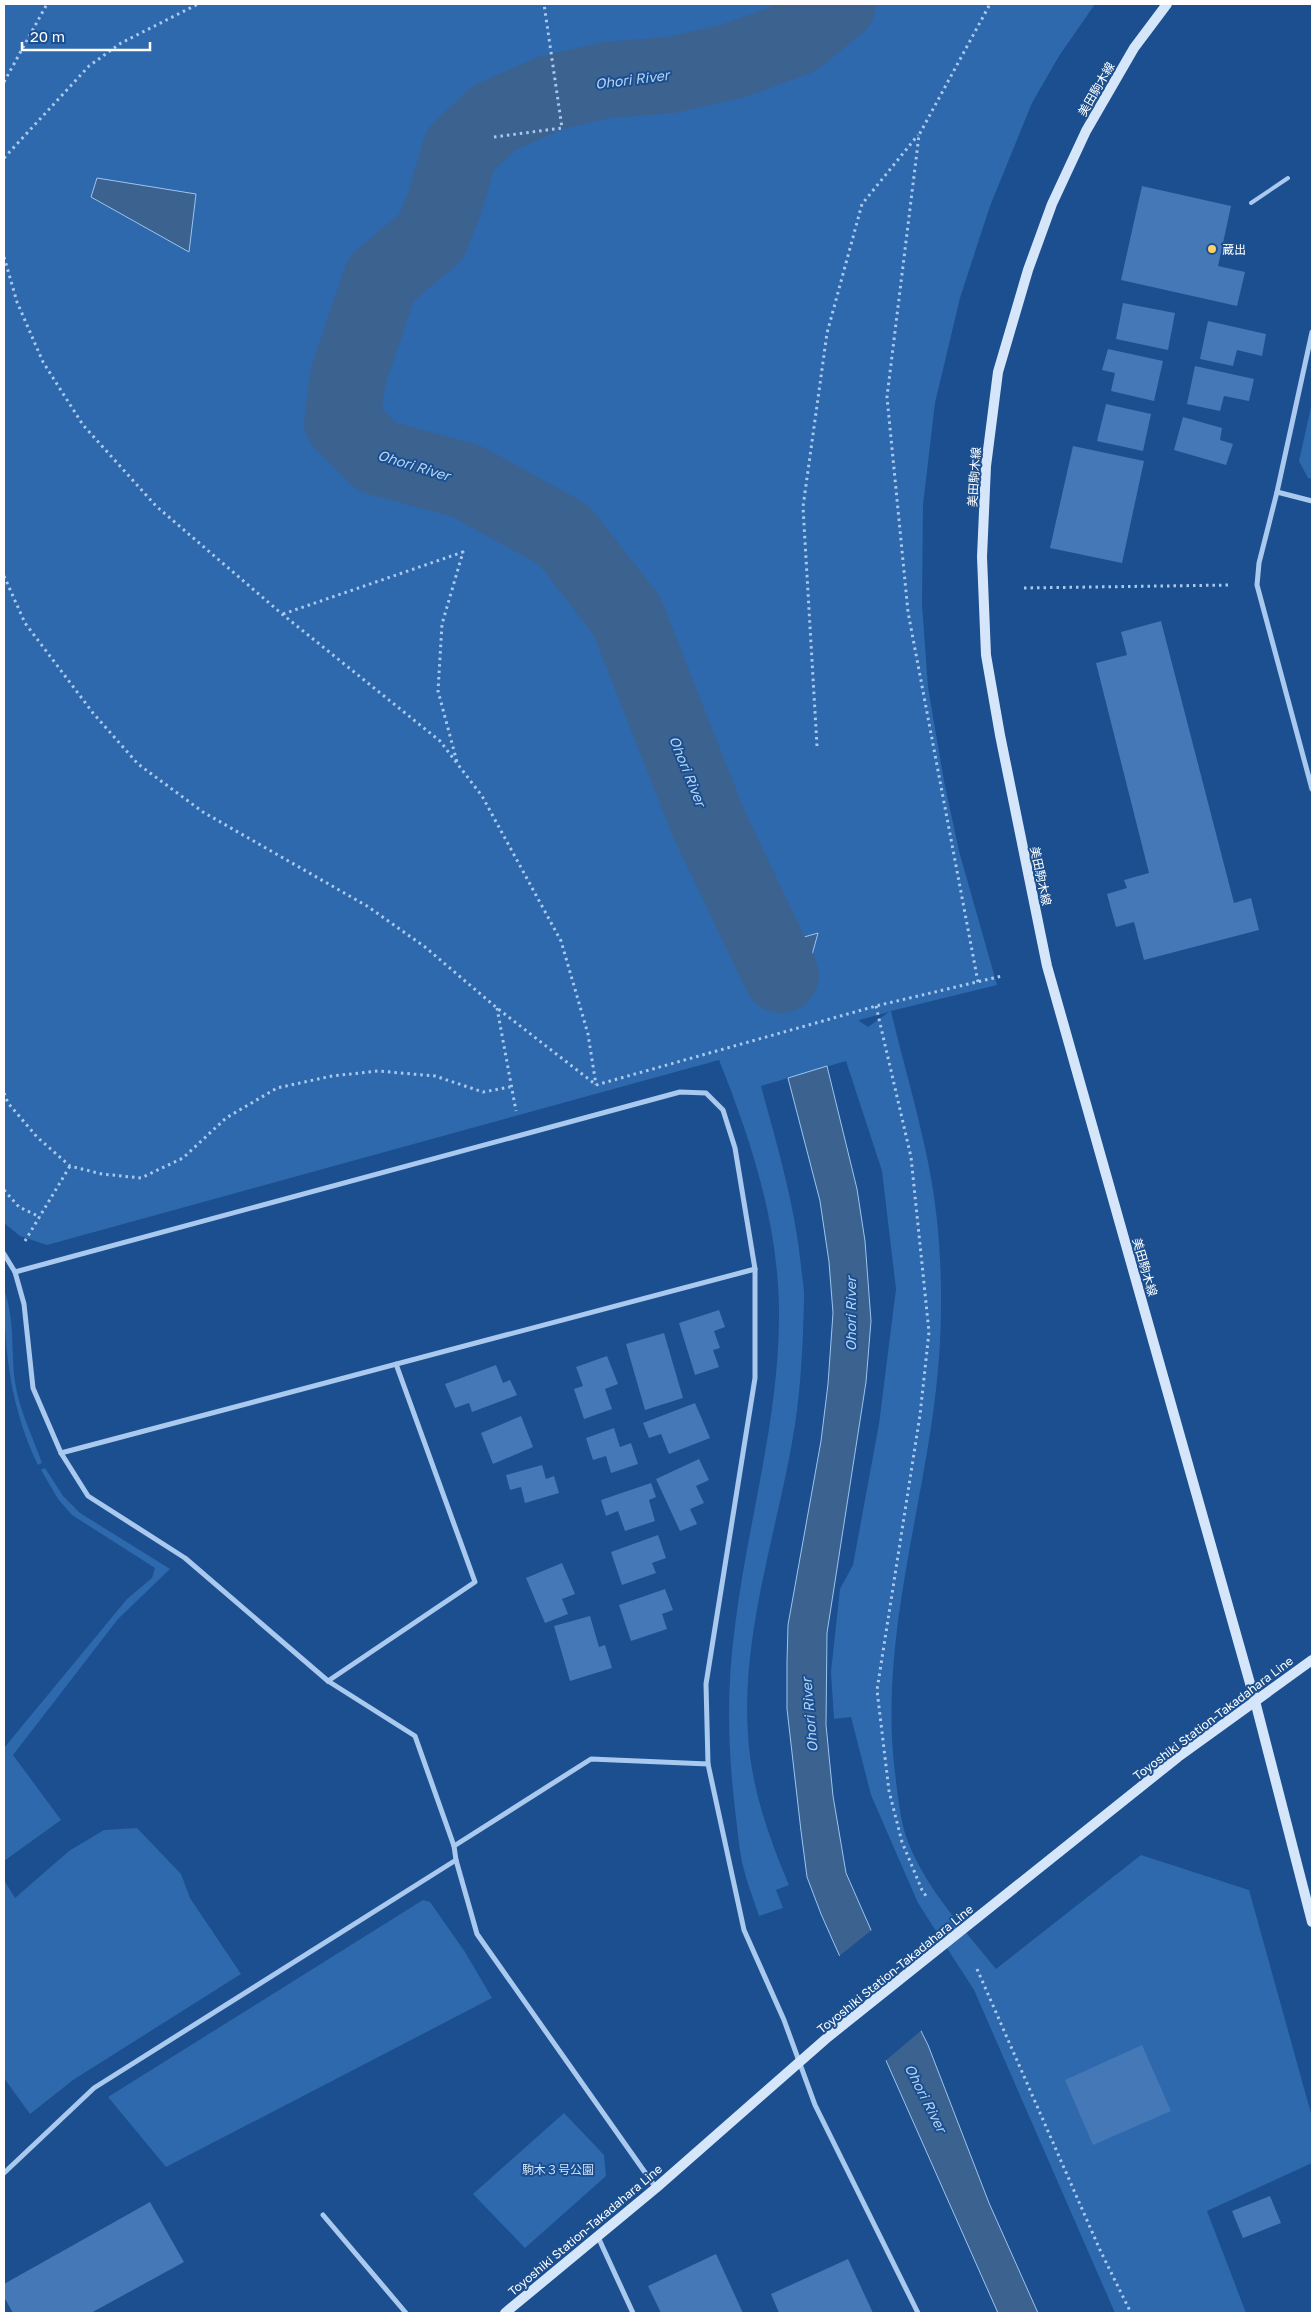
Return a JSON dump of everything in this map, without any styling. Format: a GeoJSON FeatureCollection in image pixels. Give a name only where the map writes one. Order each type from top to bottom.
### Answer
{"type":"FeatureCollection","features":[{"type":"Feature","properties":{"kind":"street","name":"美田駒木線"},"geometry":{"type":"LineString","coordinates":[[1167,4],[1129,56],[1086,131],[1052,204],[1028,270],[998,372],[986,466],[982,556],[986,655],[1000,735],[1047,966],[1255,1701],[1270,1766],[1312,1922]]}},
{"type":"Feature","properties":{"kind":"street"},"geometry":{"type":"LineString","coordinates":[[1312,332],[1277,492],[1259,563],[1257,585],[1312,789]]}},
{"type":"Feature","properties":{"kind":"street"},"geometry":{"type":"LineString","coordinates":[[1277,492],[1312,501]]}},
{"type":"Feature","properties":{"kind":"street"},"geometry":{"type":"LineString","coordinates":[[15,1272],[680,1092],[706,1093],[723,1110],[735,1148],[755,1269],[755,1378],[706,1684],[708,1764],[744,1930],[784,2020],[815,2105],[918,2313]]}},
{"type":"Feature","properties":{"kind":"street"},"geometry":{"type":"LineString","coordinates":[[4,1254],[12,1264],[24,1304],[32,1388],[61,1453],[88,1496],[185,1558],[328,1681],[415,1736],[454,1846],[456,1860],[478,1934],[656,2188]]}},
{"type":"Feature","properties":{"kind":"street"},"geometry":{"type":"LineString","coordinates":[[61,1453],[755,1269]]}},
{"type":"Feature","properties":{"kind":"street"},"geometry":{"type":"LineString","coordinates":[[328,1681],[475,1582],[396,1364]]}},
{"type":"Feature","properties":{"kind":"street","name":"Toyoshiki Station-Takadahara Line"},"geometry":{"type":"LineString","coordinates":[[506,2313],[656,2188],[828,2037],[1178,1758],[1312,1660]]}},
{"type":"Feature","properties":{"kind":"street"},"geometry":{"type":"LineString","coordinates":[[454,1846],[591,1759],[708,1764]]}},
{"type":"Feature","properties":{"kind":"street"},"geometry":{"type":"LineString","coordinates":[[4,2172],[94,2088],[456,1860]]}},
{"type":"Feature","properties":{"kind":"street"},"geometry":{"type":"LineString","coordinates":[[323,2215],[406,2313]]}},
{"type":"Feature","properties":{"kind":"street"},"geometry":{"type":"LineString","coordinates":[[597,2236],[633,2313]]}},
{"type":"Feature","properties":{"kind":"lane"},"geometry":{"type":"LineString","coordinates":[[1251,203],[1288,178]]}},
{"type":"Feature","properties":{"kind":"path"},"geometry":{"type":"LineString","coordinates":[[4,82],[47,4]]}},
{"type":"Feature","properties":{"kind":"path"},"geometry":{"type":"LineString","coordinates":[[4,158],[89,66],[121,43],[198,4]]}},
{"type":"Feature","properties":{"kind":"path"},"geometry":{"type":"LineString","coordinates":[[817,746],[803,507],[827,333],[862,204],[919,135],[990,4]]}},
{"type":"Feature","properties":{"kind":"path"},"geometry":{"type":"LineString","coordinates":[[494,137],[562,128],[544,5]]}},
{"type":"Feature","properties":{"kind":"path"},"geometry":{"type":"LineString","coordinates":[[919,135],[886,397],[908,612],[978,982]]}},
{"type":"Feature","properties":{"kind":"path"},"geometry":{"type":"LineString","coordinates":[[4,257],[17,302],[43,362],[83,425],[156,506],[282,614],[440,741],[482,796],[561,941],[588,1034],[596,1085]]}},
{"type":"Feature","properties":{"kind":"path"},"geometry":{"type":"LineString","coordinates":[[282,614],[463,552],[442,624],[438,691],[458,765]]}},
{"type":"Feature","properties":{"kind":"path"},"geometry":{"type":"LineString","coordinates":[[4,576],[26,623],[93,713],[138,764],[202,812],[367,906],[425,947],[497,1008],[596,1085]]}},
{"type":"Feature","properties":{"kind":"path"},"geometry":{"type":"LineString","coordinates":[[1024,588],[1257,585]]}},
{"type":"Feature","properties":{"kind":"path"},"geometry":{"type":"LineString","coordinates":[[596,1085],[876,1006],[1002,976]]}},
{"type":"Feature","properties":{"kind":"path"},"geometry":{"type":"LineString","coordinates":[[876,1006],[911,1157],[929,1332],[920,1415],[877,1690],[889,1791],[902,1842],[922,1890],[928,1899]]}},
{"type":"Feature","properties":{"kind":"path"},"geometry":{"type":"LineString","coordinates":[[4,1093],[8,1103],[37,1136],[70,1166],[102,1174],[141,1178],[183,1158],[226,1118],[277,1088],[332,1076],[378,1071],[435,1076],[483,1092],[510,1087],[497,1008]]}},
{"type":"Feature","properties":{"kind":"path"},"geometry":{"type":"LineString","coordinates":[[12,1264],[70,1166]]}},
{"type":"Feature","properties":{"kind":"path"},"geometry":{"type":"LineString","coordinates":[[4,1190],[19,1207],[40,1217]]}},
{"type":"Feature","properties":{"kind":"path"},"geometry":{"type":"LineString","coordinates":[[977,1969],[1100,2250],[1131,2313]]}},
{"type":"Feature","properties":{"kind":"green space"},"geometry":{"type":"Polygon","coordinates":[[[4,4],[1095,4],[1059,56],[1032,103],[990,206],[960,298],[935,403],[923,505],[922,604],[928,687],[944,781],[959,851],[997,985],[891,1011],[920,1124],[932,1184],[940,1251],[941,1297],[940,1342],[935,1396],[899,1611],[893,1665],[891,1719],[895,1773],[903,1826],[908,1842],[925,1876],[947,1909],[996,1969],[1141,1855],[1249,1890],[1312,2117],[1312,2163],[1207,2211],[1246,2313],[1115,2313],[974,1990],[918,1903],[871,1795],[851,1717],[834,1719],[831,1672],[840,1589],[853,1565],[879,1424],[896,1289],[882,1171],[846,1061],[761,1086],[790,1198],[798,1243],[804,1298],[799,1395],[795,1425],[756,1618],[747,1696],[748,1735],[757,1793],[768,1831],[789,1885],[776,1890],[783,1908],[759,1916],[742,1862],[739,1846],[731,1770],[729,1698],[732,1650],[741,1586],[769,1429],[778,1350],[779,1310],[774,1245],[761,1182],[742,1120],[719,1060],[47,1245],[20,1236],[4,1223],[4,4]],[[889,1012],[858,1020],[868,1027],[889,1012]]]}},
{"type":"Feature","properties":{"kind":"green space"},"geometry":{"type":"Polygon","coordinates":[[[1312,403],[1312,479],[1308,478],[1299,461],[1312,403]]]}},
{"type":"Feature","properties":{"kind":"green space"},"geometry":{"type":"Polygon","coordinates":[[[4,1290],[10,1312],[15,1382],[23,1413],[42,1463],[38,1465],[21,1423],[15,1402],[8,1358],[4,1290]]]}},
{"type":"Feature","properties":{"kind":"green space"},"geometry":{"type":"Polygon","coordinates":[[[45,1468],[63,1496],[80,1513],[170,1569],[118,1619],[13,1755],[61,1820],[4,1861],[4,1748],[127,1599],[152,1578],[155,1568],[72,1515],[58,1499],[41,1470],[45,1468]]]}},
{"type":"Feature","properties":{"kind":"green space"},"geometry":{"type":"Polygon","coordinates":[[[137,1828],[181,1874],[190,1898],[241,1974],[73,2080],[30,2114],[4,2078],[4,1880],[15,1898],[69,1851],[104,1830],[137,1828]]]}},
{"type":"Feature","properties":{"kind":"green space"},"geometry":{"type":"Polygon","coordinates":[[[423,1900],[430,1902],[465,1952],[492,1998],[166,2167],[108,2097],[423,1900]]]}},
{"type":"Feature","properties":{"kind":"green space","name":"駒木３号公園"},"geometry":{"type":"Polygon","coordinates":[[[564,2113],[604,2155],[606,2176],[525,2248],[473,2194],[564,2113]]]}},
{"type":"Feature","properties":{"kind":"water"},"geometry":{"type":"Polygon","coordinates":[[[97,178],[196,194],[189,252],[91,197],[97,178]]]}},
{"type":"Feature","properties":{"kind":"water"},"geometry":{"type":"Polygon","coordinates":[[[818,933],[807,973],[765,986],[735,957],[818,933]]]}},
{"type":"Feature","properties":{"kind":"water"},"geometry":{"type":"Polygon","coordinates":[[[827,1066],[857,1189],[865,1241],[871,1321],[866,1382],[827,1633],[826,1725],[833,1796],[846,1873],[871,1930],[928,2045],[989,2203],[1038,2313],[998,2313],[821,1914],[807,1877],[787,1709],[788,1625],[821,1441],[828,1384],[833,1313],[829,1262],[820,1201],[788,1078],[827,1066]]]}},
{"type":"Feature","properties":{"kind":"pier"},"geometry":{"type":"Polygon","coordinates":[[[873,1929],[923,2029],[884,2062],[838,1957],[873,1929]]]}},
{"type":"Feature","properties":{"kind":"building"},"geometry":{"type":"Polygon","coordinates":[[[1142,186],[1231,206],[1218,266],[1245,272],[1237,306],[1121,280],[1142,186]]]}},
{"type":"Feature","properties":{"kind":"building"},"geometry":{"type":"Polygon","coordinates":[[[1123,303],[1175,313],[1168,350],[1116,339],[1123,303]]]}},
{"type":"Feature","properties":{"kind":"building"},"geometry":{"type":"Polygon","coordinates":[[[1208,321],[1266,334],[1262,356],[1237,350],[1233,366],[1200,359],[1208,321]]]}},
{"type":"Feature","properties":{"kind":"building"},"geometry":{"type":"Polygon","coordinates":[[[1108,349],[1163,361],[1154,401],[1111,391],[1115,373],[1102,370],[1108,349]]]}},
{"type":"Feature","properties":{"kind":"building"},"geometry":{"type":"Polygon","coordinates":[[[1195,366],[1254,379],[1249,401],[1224,396],[1220,411],[1187,404],[1195,366]]]}},
{"type":"Feature","properties":{"kind":"building"},"geometry":{"type":"Polygon","coordinates":[[[1106,404],[1151,414],[1143,451],[1097,441],[1106,404]]]}},
{"type":"Feature","properties":{"kind":"building"},"geometry":{"type":"Polygon","coordinates":[[[1183,417],[1222,428],[1220,440],[1233,444],[1226,465],[1174,450],[1183,417]]]}},
{"type":"Feature","properties":{"kind":"building"},"geometry":{"type":"Polygon","coordinates":[[[1073,446],[1144,461],[1122,563],[1050,548],[1073,446]]]}},
{"type":"Feature","properties":{"kind":"building"},"geometry":{"type":"Polygon","coordinates":[[[1161,621],[1234,903],[1251,898],[1259,930],[1144,960],[1134,922],[1116,927],[1107,894],[1127,888],[1124,880],[1149,873],[1096,663],[1127,655],[1121,632],[1161,621]]]}},
{"type":"Feature","properties":{"kind":"building"},"geometry":{"type":"Polygon","coordinates":[[[719,1310],[725,1327],[714,1331],[720,1348],[713,1350],[719,1367],[695,1375],[679,1323],[719,1310]]]}},
{"type":"Feature","properties":{"kind":"building"},"geometry":{"type":"Polygon","coordinates":[[[664,1333],[683,1398],[645,1410],[626,1344],[664,1333]]]}},
{"type":"Feature","properties":{"kind":"building"},"geometry":{"type":"Polygon","coordinates":[[[607,1356],[618,1384],[605,1389],[612,1409],[584,1419],[574,1389],[583,1386],[576,1367],[607,1356]]]}},
{"type":"Feature","properties":{"kind":"building"},"geometry":{"type":"Polygon","coordinates":[[[496,1365],[503,1383],[510,1380],[517,1395],[472,1412],[469,1403],[455,1408],[445,1384],[496,1365]]]}},
{"type":"Feature","properties":{"kind":"building"},"geometry":{"type":"Polygon","coordinates":[[[695,1403],[710,1438],[669,1454],[661,1434],[649,1438],[643,1423],[695,1403]]]}},
{"type":"Feature","properties":{"kind":"building"},"geometry":{"type":"Polygon","coordinates":[[[521,1416],[533,1447],[493,1464],[481,1433],[521,1416]]]}},
{"type":"Feature","properties":{"kind":"building"},"geometry":{"type":"Polygon","coordinates":[[[614,1428],[620,1447],[631,1443],[638,1464],[611,1473],[606,1456],[593,1460],[586,1438],[614,1428]]]}},
{"type":"Feature","properties":{"kind":"building"},"geometry":{"type":"Polygon","coordinates":[[[699,1459],[709,1480],[696,1486],[704,1503],[690,1509],[697,1524],[680,1531],[656,1479],[699,1459]]]}},
{"type":"Feature","properties":{"kind":"building"},"geometry":{"type":"Polygon","coordinates":[[[542,1465],[546,1479],[554,1476],[559,1493],[525,1503],[521,1487],[510,1490],[506,1475],[542,1465]]]}},
{"type":"Feature","properties":{"kind":"building"},"geometry":{"type":"Polygon","coordinates":[[[651,1483],[656,1497],[649,1500],[655,1521],[625,1531],[618,1511],[606,1516],[601,1500],[651,1483]]]}},
{"type":"Feature","properties":{"kind":"building"},"geometry":{"type":"Polygon","coordinates":[[[658,1535],[666,1558],[652,1563],[656,1573],[622,1585],[611,1552],[658,1535]]]}},
{"type":"Feature","properties":{"kind":"building"},"geometry":{"type":"Polygon","coordinates":[[[562,1563],[575,1594],[562,1599],[568,1614],[545,1623],[526,1578],[562,1563]]]}},
{"type":"Feature","properties":{"kind":"building"},"geometry":{"type":"Polygon","coordinates":[[[665,1589],[673,1610],[662,1614],[667,1629],[631,1641],[619,1605],[665,1589]]]}},
{"type":"Feature","properties":{"kind":"building"},"geometry":{"type":"Polygon","coordinates":[[[590,1616],[599,1647],[605,1645],[612,1668],[570,1681],[554,1626],[590,1616]]]}},
{"type":"Feature","properties":{"kind":"building"},"geometry":{"type":"Polygon","coordinates":[[[1142,2045],[1171,2111],[1093,2145],[1065,2080],[1142,2045]]]}},
{"type":"Feature","properties":{"kind":"building"},"geometry":{"type":"Polygon","coordinates":[[[1270,2196],[1281,2223],[1243,2238],[1232,2211],[1270,2196]]]}},
{"type":"Feature","properties":{"kind":"building"},"geometry":{"type":"Polygon","coordinates":[[[150,2202],[184,2262],[91,2313],[13,2313],[4,2297],[4,2284],[150,2202]]]}},
{"type":"Feature","properties":{"kind":"building"},"geometry":{"type":"Polygon","coordinates":[[[716,2254],[743,2313],[661,2313],[648,2286],[716,2254]]]}},
{"type":"Feature","properties":{"kind":"building"},"geometry":{"type":"Polygon","coordinates":[[[848,2259],[873,2313],[779,2313],[771,2294],[848,2259]]]}},
{"type":"Feature","properties":{"kind":"waterway","name":"Ohori River"},"geometry":{"type":"LineString","coordinates":[[781,975],[708,822],[627,616],[564,535],[466,481],[377,457],[342,422],[348,377],[381,279],[431,237],[445,202],[460,150],[494,118],[550,93],[607,80],[671,75],[733,61],[796,38],[838,4]]}},
{"type":"Feature","properties":{"kind":"place","name":"蔵出"},"geometry":{"type":"Point","coordinates":[1212,249]}}]}
